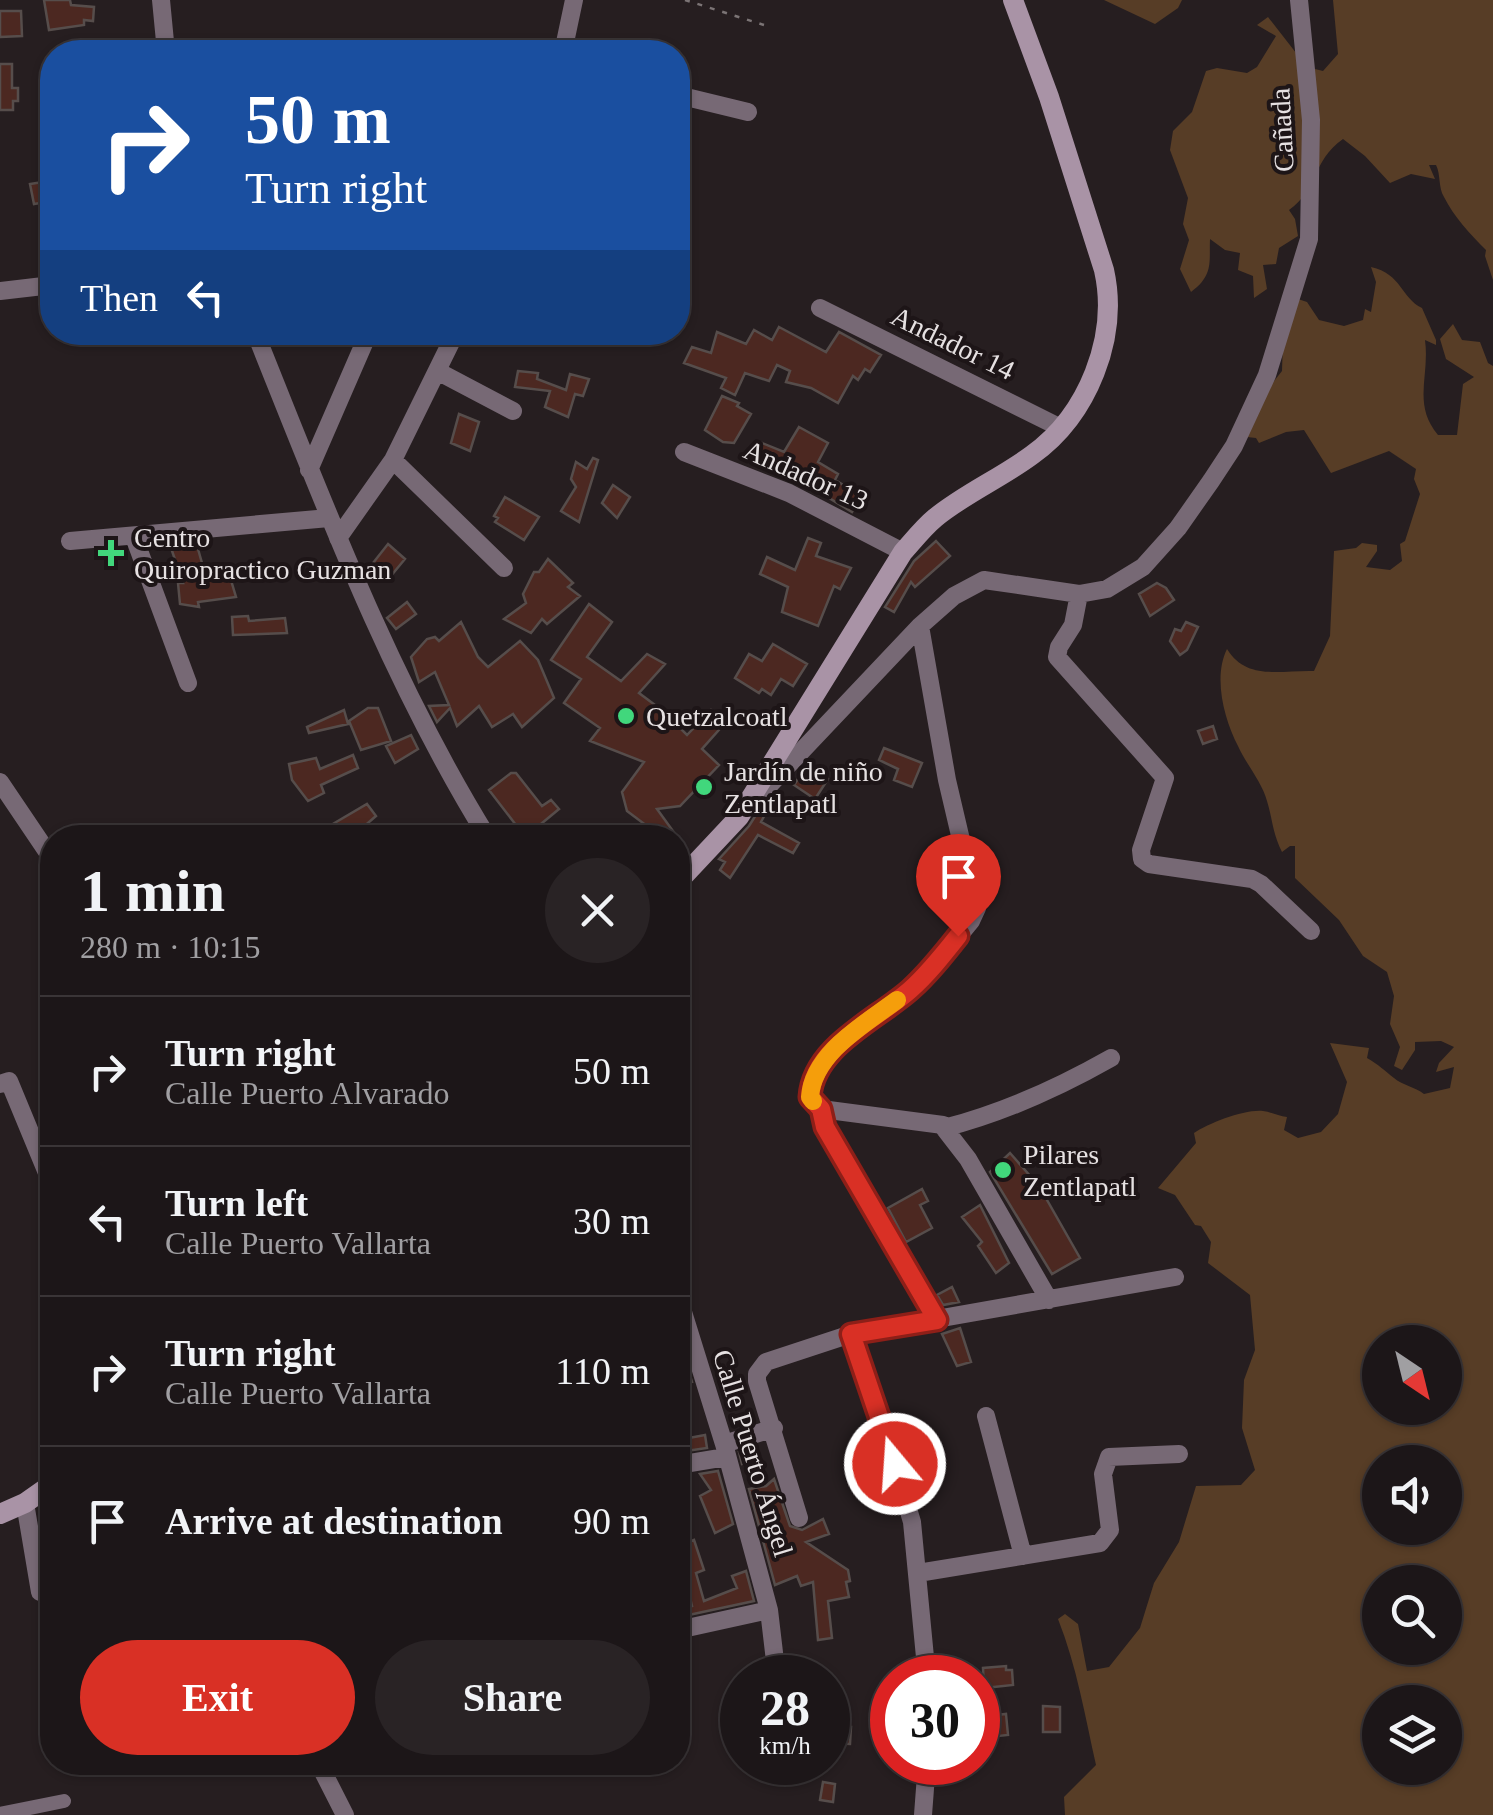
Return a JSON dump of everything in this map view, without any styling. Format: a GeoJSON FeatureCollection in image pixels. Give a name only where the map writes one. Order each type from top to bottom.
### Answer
{"type":"FeatureCollection","features":[{"type":"Feature","properties":{"kind":"main road"},"geometry":{"type":"LineString","coordinates":[[690,869],[739,817],[903,552],[934,519],[1034,454],[1062,428],[1098,366],[1107,326],[1108,291],[1049,97],[1013,0]]}},
{"type":"Feature","properties":{"kind":"main road"},"geometry":{"type":"LineString","coordinates":[[0,1514],[40,1492]]}},
{"type":"Feature","properties":{"kind":"street"},"geometry":{"type":"LineString","coordinates":[[161,0],[165,40]]}},
{"type":"Feature","properties":{"kind":"street"},"geometry":{"type":"LineString","coordinates":[[566,40],[574,0]]}},
{"type":"Feature","properties":{"kind":"street","name":"Cañada"},"geometry":{"type":"LineString","coordinates":[[1079,594],[1107,589],[1143,567],[1178,528],[1224,461],[1266,374],[1305,257],[1311,223],[1310,120],[1299,0]]}},
{"type":"Feature","properties":{"kind":"street"},"geometry":{"type":"LineString","coordinates":[[690,98],[748,112]]}},
{"type":"Feature","properties":{"kind":"street"},"geometry":{"type":"LineString","coordinates":[[0,291],[40,286]]}},
{"type":"Feature","properties":{"kind":"street","name":"Andador 14"},"geometry":{"type":"LineString","coordinates":[[820,308],[1062,428]]}},
{"type":"Feature","properties":{"kind":"street"},"geometry":{"type":"LineString","coordinates":[[260,345],[338,538],[442,763],[480,825]]}},
{"type":"Feature","properties":{"kind":"street"},"geometry":{"type":"LineString","coordinates":[[309,470],[363,345]]}},
{"type":"Feature","properties":{"kind":"street"},"geometry":{"type":"LineString","coordinates":[[338,538],[393,460],[450,345]]}},
{"type":"Feature","properties":{"kind":"street"},"geometry":{"type":"LineString","coordinates":[[439,372],[512,411]]}},
{"type":"Feature","properties":{"kind":"street","name":"Andador 13"},"geometry":{"type":"LineString","coordinates":[[684,452],[790,494],[903,552]]}},
{"type":"Feature","properties":{"kind":"street"},"geometry":{"type":"LineString","coordinates":[[393,460],[504,568]]}},
{"type":"Feature","properties":{"kind":"street"},"geometry":{"type":"LineString","coordinates":[[70,540],[329,518]]}},
{"type":"Feature","properties":{"kind":"street"},"geometry":{"type":"LineString","coordinates":[[134,537],[188,683]]}},
{"type":"Feature","properties":{"kind":"street"},"geometry":{"type":"LineString","coordinates":[[739,817],[920,626],[954,596],[984,580],[1079,594],[1073,625],[1057,658],[1165,778],[1141,850],[1142,859],[1150,864],[1252,880],[1312,931]]}},
{"type":"Feature","properties":{"kind":"street"},"geometry":{"type":"LineString","coordinates":[[920,626],[947,780],[976,908],[958,936],[910,989],[820,1066],[810,1097],[821,1109],[825,1127],[937,1320]]}},
{"type":"Feature","properties":{"kind":"street"},"geometry":{"type":"LineString","coordinates":[[0,782],[40,841]]}},
{"type":"Feature","properties":{"kind":"street"},"geometry":{"type":"LineString","coordinates":[[944,1128],[1015,1105],[1111,1058]]}},
{"type":"Feature","properties":{"kind":"street"},"geometry":{"type":"LineString","coordinates":[[0,1084],[9,1081],[40,1156]]}},
{"type":"Feature","properties":{"kind":"street"},"geometry":{"type":"LineString","coordinates":[[821,1109],[944,1125],[968,1159],[1049,1300]]}},
{"type":"Feature","properties":{"kind":"street"},"geometry":{"type":"LineString","coordinates":[[800,1518],[757,1380],[760,1369],[776,1357],[851,1334],[1175,1276]]}},
{"type":"Feature","properties":{"kind":"street"},"geometry":{"type":"LineString","coordinates":[[851,1334],[912,1522],[924,1655]]}},
{"type":"Feature","properties":{"kind":"street","name":"Calle Puerto Ángel"},"geometry":{"type":"LineString","coordinates":[[690,1335],[725,1450],[772,1655]]}},
{"type":"Feature","properties":{"kind":"street"},"geometry":{"type":"LineString","coordinates":[[986,1416],[1024,1556]]}},
{"type":"Feature","properties":{"kind":"street"},"geometry":{"type":"LineString","coordinates":[[690,1461],[774,1428]]}},
{"type":"Feature","properties":{"kind":"street"},"geometry":{"type":"LineString","coordinates":[[918,1573],[1106,1540],[1110,1530],[1103,1474],[1108,1457],[1179,1454]]}},
{"type":"Feature","properties":{"kind":"street"},"geometry":{"type":"LineString","coordinates":[[25,1503],[40,1592]]}},
{"type":"Feature","properties":{"kind":"street"},"geometry":{"type":"LineString","coordinates":[[690,1627],[761,1612]]}},
{"type":"Feature","properties":{"kind":"street"},"geometry":{"type":"LineString","coordinates":[[325,1775],[346,1815]]}},
{"type":"Feature","properties":{"kind":"street"},"geometry":{"type":"LineString","coordinates":[[923,1815],[925,1785]]}},
{"type":"Feature","properties":{"kind":"street"},"geometry":{"type":"LineString","coordinates":[[0,1814],[64,1801]]}},
{"type":"Feature","properties":{"kind":"path"},"geometry":{"type":"LineString","coordinates":[[685,0],[764,25]]}},
{"type":"Feature","properties":{"kind":"shaded area"},"geometry":{"type":"Polygon","coordinates":[[[1104,0],[1182,0],[1178,8],[1155,24],[1104,0]]]}},
{"type":"Feature","properties":{"kind":"shaded area"},"geometry":{"type":"Polygon","coordinates":[[[1333,0],[1493,0],[1493,280],[1486,250],[1448,204],[1436,165],[1429,165],[1435,179],[1411,174],[1390,183],[1343,139],[1325,157],[1306,193],[1289,210],[1298,236],[1279,248],[1276,264],[1263,265],[1267,289],[1254,298],[1253,276],[1238,270],[1240,253],[1225,250],[1210,239],[1207,274],[1191,292],[1180,269],[1189,240],[1183,224],[1188,198],[1170,150],[1173,131],[1192,112],[1206,71],[1217,68],[1247,73],[1257,67],[1276,36],[1257,25],[1268,17],[1307,67],[1323,71],[1338,54],[1333,0]]]}},
{"type":"Feature","properties":{"kind":"shaded area"},"geometry":{"type":"Polygon","coordinates":[[[1371,267],[1389,275],[1422,308],[1436,340],[1436,345],[1425,340],[1424,401],[1438,435],[1457,435],[1463,384],[1474,377],[1446,359],[1440,339],[1453,324],[1462,340],[1480,342],[1493,366],[1493,1815],[1065,1815],[1064,1797],[1096,1765],[1058,1619],[1065,1614],[1078,1624],[1087,1671],[1109,1667],[1140,1628],[1154,1583],[1179,1542],[1196,1486],[1241,1485],[1255,1470],[1242,1428],[1244,1380],[1255,1350],[1250,1295],[1208,1263],[1211,1242],[1201,1226],[1195,1225],[1175,1195],[1158,1188],[1196,1143],[1194,1133],[1227,1118],[1263,1111],[1287,1117],[1284,1130],[1298,1138],[1321,1132],[1338,1114],[1347,1082],[1330,1043],[1369,1048],[1367,1058],[1424,1094],[1450,1088],[1454,1067],[1436,1072],[1454,1047],[1441,1041],[1415,1042],[1415,1050],[1402,1070],[1394,1066],[1400,1047],[1390,1024],[1394,996],[1387,972],[1363,956],[1339,920],[1295,878],[1295,846],[1282,852],[1265,794],[1241,753],[1222,698],[1221,672],[1227,649],[1254,670],[1314,671],[1330,636],[1334,551],[1356,548],[1362,543],[1377,545],[1366,567],[1390,570],[1402,561],[1400,544],[1405,541],[1420,494],[1414,479],[1416,469],[1389,451],[1331,473],[1304,430],[1286,432],[1259,443],[1256,438],[1247,437],[1267,390],[1282,371],[1283,339],[1298,299],[1307,302],[1319,320],[1344,326],[1363,320],[1365,309],[1371,312],[1376,282],[1371,267]]]}},
{"type":"Feature","properties":{"kind":"building"},"geometry":{"type":"Polygon","coordinates":[[[44,0],[70,0],[71,5],[94,7],[93,21],[49,30],[44,0]]]}},
{"type":"Feature","properties":{"kind":"building"},"geometry":{"type":"Polygon","coordinates":[[[0,11],[21,11],[22,36],[0,37],[0,11]]]}},
{"type":"Feature","properties":{"kind":"building"},"geometry":{"type":"Polygon","coordinates":[[[0,64],[12,64],[12,88],[18,88],[13,110],[0,110],[0,64]]]}},
{"type":"Feature","properties":{"kind":"building"},"geometry":{"type":"Polygon","coordinates":[[[40,182],[40,203],[34,204],[30,184],[40,182]]]}},
{"type":"Feature","properties":{"kind":"building"},"geometry":{"type":"Polygon","coordinates":[[[779,327],[826,352],[839,332],[881,355],[870,372],[865,369],[858,380],[853,376],[838,403],[811,388],[786,382],[790,371],[777,365],[769,381],[745,373],[735,395],[721,388],[726,378],[684,363],[692,347],[711,353],[717,332],[746,344],[754,330],[772,340],[779,327]]]}},
{"type":"Feature","properties":{"kind":"building"},"geometry":{"type":"Polygon","coordinates":[[[518,371],[538,373],[537,379],[566,390],[570,374],[589,379],[583,396],[575,394],[568,417],[545,407],[550,391],[515,387],[518,371]]]}},
{"type":"Feature","properties":{"kind":"building"},"geometry":{"type":"Polygon","coordinates":[[[722,396],[739,403],[737,406],[751,414],[734,443],[723,442],[705,430],[722,396]]]}},
{"type":"Feature","properties":{"kind":"building"},"geometry":{"type":"Polygon","coordinates":[[[459,414],[479,422],[470,451],[451,443],[459,414]]]}},
{"type":"Feature","properties":{"kind":"building"},"geometry":{"type":"Polygon","coordinates":[[[799,427],[828,443],[818,462],[838,474],[835,480],[862,496],[852,512],[801,481],[800,484],[754,463],[762,443],[784,452],[799,427]]]}},
{"type":"Feature","properties":{"kind":"building"},"geometry":{"type":"Polygon","coordinates":[[[593,458],[598,460],[579,522],[561,511],[576,487],[571,479],[576,462],[587,469],[593,458]]]}},
{"type":"Feature","properties":{"kind":"building"},"geometry":{"type":"Polygon","coordinates":[[[613,485],[630,497],[617,518],[602,503],[613,485]]]}},
{"type":"Feature","properties":{"kind":"building"},"geometry":{"type":"Polygon","coordinates":[[[505,497],[539,517],[524,540],[495,522],[498,518],[494,516],[505,497]]]}},
{"type":"Feature","properties":{"kind":"building"},"geometry":{"type":"Polygon","coordinates":[[[808,538],[821,543],[816,556],[851,568],[840,589],[834,586],[818,626],[782,612],[788,587],[760,574],[767,557],[795,570],[808,538]]]}},
{"type":"Feature","properties":{"kind":"building"},"geometry":{"type":"Polygon","coordinates":[[[936,541],[950,556],[915,587],[911,582],[894,612],[885,607],[914,561],[936,541]]]}},
{"type":"Feature","properties":{"kind":"building"},"geometry":{"type":"Polygon","coordinates":[[[196,542],[206,577],[230,577],[236,597],[198,602],[199,607],[180,604],[178,583],[183,583],[170,545],[196,542]]]}},
{"type":"Feature","properties":{"kind":"building"},"geometry":{"type":"Polygon","coordinates":[[[388,544],[405,559],[390,577],[373,563],[388,544]]]}},
{"type":"Feature","properties":{"kind":"building"},"geometry":{"type":"Polygon","coordinates":[[[548,559],[573,583],[568,587],[580,596],[547,624],[542,619],[531,633],[504,619],[526,603],[523,594],[534,572],[539,572],[548,559]]]}},
{"type":"Feature","properties":{"kind":"building"},"geometry":{"type":"Polygon","coordinates":[[[1157,583],[1174,600],[1150,616],[1139,594],[1157,583]]]}},
{"type":"Feature","properties":{"kind":"building"},"geometry":{"type":"Polygon","coordinates":[[[407,602],[416,614],[396,629],[387,618],[407,602]]]}},
{"type":"Feature","properties":{"kind":"building"},"geometry":{"type":"Polygon","coordinates":[[[589,604],[612,622],[587,657],[621,681],[647,654],[665,664],[639,693],[687,735],[711,710],[725,723],[702,749],[719,765],[680,806],[657,809],[669,825],[646,825],[627,811],[622,792],[644,762],[590,741],[600,728],[564,703],[581,679],[551,660],[589,604]]]}},
{"type":"Feature","properties":{"kind":"building"},"geometry":{"type":"Polygon","coordinates":[[[248,616],[249,621],[285,618],[287,633],[233,635],[232,617],[248,616]]]}},
{"type":"Feature","properties":{"kind":"building"},"geometry":{"type":"Polygon","coordinates":[[[461,622],[478,657],[488,667],[520,641],[538,660],[554,698],[522,727],[513,714],[492,727],[479,706],[457,726],[450,708],[437,722],[429,706],[449,705],[435,672],[419,682],[411,657],[427,639],[435,637],[439,641],[461,622]]]}},
{"type":"Feature","properties":{"kind":"building"},"geometry":{"type":"Polygon","coordinates":[[[1186,622],[1198,627],[1187,650],[1180,655],[1170,641],[1175,629],[1181,631],[1186,622]]]}},
{"type":"Feature","properties":{"kind":"building"},"geometry":{"type":"Polygon","coordinates":[[[773,644],[807,664],[793,686],[781,679],[771,695],[762,689],[759,693],[735,678],[749,654],[762,661],[773,644]]]}},
{"type":"Feature","properties":{"kind":"building"},"geometry":{"type":"Polygon","coordinates":[[[368,708],[378,708],[391,741],[361,750],[349,721],[368,708]]]}},
{"type":"Feature","properties":{"kind":"building"},"geometry":{"type":"Polygon","coordinates":[[[344,710],[348,724],[309,733],[307,727],[344,710]]]}},
{"type":"Feature","properties":{"kind":"building"},"geometry":{"type":"Polygon","coordinates":[[[1213,726],[1217,739],[1203,744],[1198,731],[1213,726]]]}},
{"type":"Feature","properties":{"kind":"building"},"geometry":{"type":"Polygon","coordinates":[[[411,735],[418,749],[395,763],[386,746],[411,735]]]}},
{"type":"Feature","properties":{"kind":"building"},"geometry":{"type":"Polygon","coordinates":[[[884,748],[922,763],[912,787],[894,780],[898,769],[879,760],[884,748]]]}},
{"type":"Feature","properties":{"kind":"building"},"geometry":{"type":"Polygon","coordinates":[[[353,755],[358,768],[321,785],[324,793],[308,801],[292,780],[289,764],[316,758],[320,769],[353,755]]]}},
{"type":"Feature","properties":{"kind":"building"},"geometry":{"type":"Polygon","coordinates":[[[807,765],[828,779],[815,799],[794,785],[807,765]]]}},
{"type":"Feature","properties":{"kind":"building"},"geometry":{"type":"Polygon","coordinates":[[[516,773],[542,806],[551,800],[559,809],[540,825],[516,825],[489,790],[516,773]]]}},
{"type":"Feature","properties":{"kind":"building"},"geometry":{"type":"Polygon","coordinates":[[[367,804],[376,816],[366,825],[331,825],[367,804]]]}},
{"type":"Feature","properties":{"kind":"building"},"geometry":{"type":"Polygon","coordinates":[[[761,807],[769,807],[761,822],[799,843],[793,853],[758,835],[730,878],[720,870],[725,862],[719,859],[761,807]]]}},
{"type":"Feature","properties":{"kind":"building"},"geometry":{"type":"Polygon","coordinates":[[[1010,1153],[1039,1186],[1080,1258],[1052,1274],[990,1172],[1010,1153]]]}},
{"type":"Feature","properties":{"kind":"building"},"geometry":{"type":"Polygon","coordinates":[[[922,1189],[928,1201],[920,1205],[932,1228],[906,1242],[888,1208],[922,1189]]]}},
{"type":"Feature","properties":{"kind":"building"},"geometry":{"type":"Polygon","coordinates":[[[980,1205],[1009,1263],[996,1273],[978,1246],[982,1242],[962,1217],[980,1205]]]}},
{"type":"Feature","properties":{"kind":"building"},"geometry":{"type":"Polygon","coordinates":[[[952,1287],[959,1302],[943,1305],[937,1295],[952,1287]]]}},
{"type":"Feature","properties":{"kind":"building"},"geometry":{"type":"Polygon","coordinates":[[[960,1328],[971,1362],[957,1366],[942,1334],[960,1328]]]}},
{"type":"Feature","properties":{"kind":"building"},"geometry":{"type":"Polygon","coordinates":[[[705,1435],[707,1448],[690,1450],[690,1438],[705,1435]]]}},
{"type":"Feature","properties":{"kind":"building"},"geometry":{"type":"Polygon","coordinates":[[[754,1448],[757,1460],[742,1464],[739,1452],[754,1448]]]}},
{"type":"Feature","properties":{"kind":"building"},"geometry":{"type":"Polygon","coordinates":[[[718,1471],[733,1524],[715,1533],[700,1496],[711,1490],[700,1474],[718,1471]]]}},
{"type":"Feature","properties":{"kind":"building"},"geometry":{"type":"Polygon","coordinates":[[[774,1479],[790,1526],[802,1530],[823,1519],[829,1534],[806,1542],[848,1570],[849,1597],[828,1601],[832,1638],[818,1640],[813,1582],[801,1586],[797,1576],[775,1585],[749,1489],[766,1486],[774,1479]]]}},
{"type":"Feature","properties":{"kind":"building"},"geometry":{"type":"Polygon","coordinates":[[[694,1540],[704,1570],[696,1573],[704,1601],[737,1588],[732,1576],[746,1571],[754,1601],[690,1615],[690,1542],[694,1540]]]}},
{"type":"Feature","properties":{"kind":"building"},"geometry":{"type":"Polygon","coordinates":[[[1000,1667],[1012,1670],[1013,1685],[1000,1686],[1000,1667]]]}},
{"type":"Feature","properties":{"kind":"building"},"geometry":{"type":"Polygon","coordinates":[[[1043,1706],[1060,1707],[1060,1732],[1043,1732],[1043,1706]]]}},
{"type":"Feature","properties":{"kind":"building"},"geometry":{"type":"Polygon","coordinates":[[[1006,1714],[1008,1735],[1000,1736],[1000,1715],[1006,1714]]]}},
{"type":"Feature","properties":{"kind":"building"},"geometry":{"type":"Polygon","coordinates":[[[822,1785],[835,1785],[833,1802],[820,1800],[822,1785]]]}},
{"type":"Feature","properties":{"kind":"slow traffic"},"geometry":{"type":"LineString","coordinates":[[813,1101],[810,1086],[828,1056],[897,1000]]}},
{"type":"Feature","properties":{"kind":"place","name":"Centro Quiropractico Guzman"},"geometry":{"type":"Point","coordinates":[111,553]}},
{"type":"Feature","properties":{"kind":"place","name":"Quetzalcoatl"},"geometry":{"type":"Point","coordinates":[626,716]}},
{"type":"Feature","properties":{"kind":"place","name":"Jardín de niño Zentlapatl"},"geometry":{"type":"Point","coordinates":[704,787]}},
{"type":"Feature","properties":{"kind":"place","name":"Pilares Zentlapatl"},"geometry":{"type":"Point","coordinates":[1003,1170]}},
{"type":"Feature","properties":{"kind":"route"},"geometry":{"type":"LineString","coordinates":[[895,1464],[851,1334],[937,1320],[825,1127],[821,1109],[810,1097],[810,1086],[828,1056],[910,989],[958,936]]}}]}
